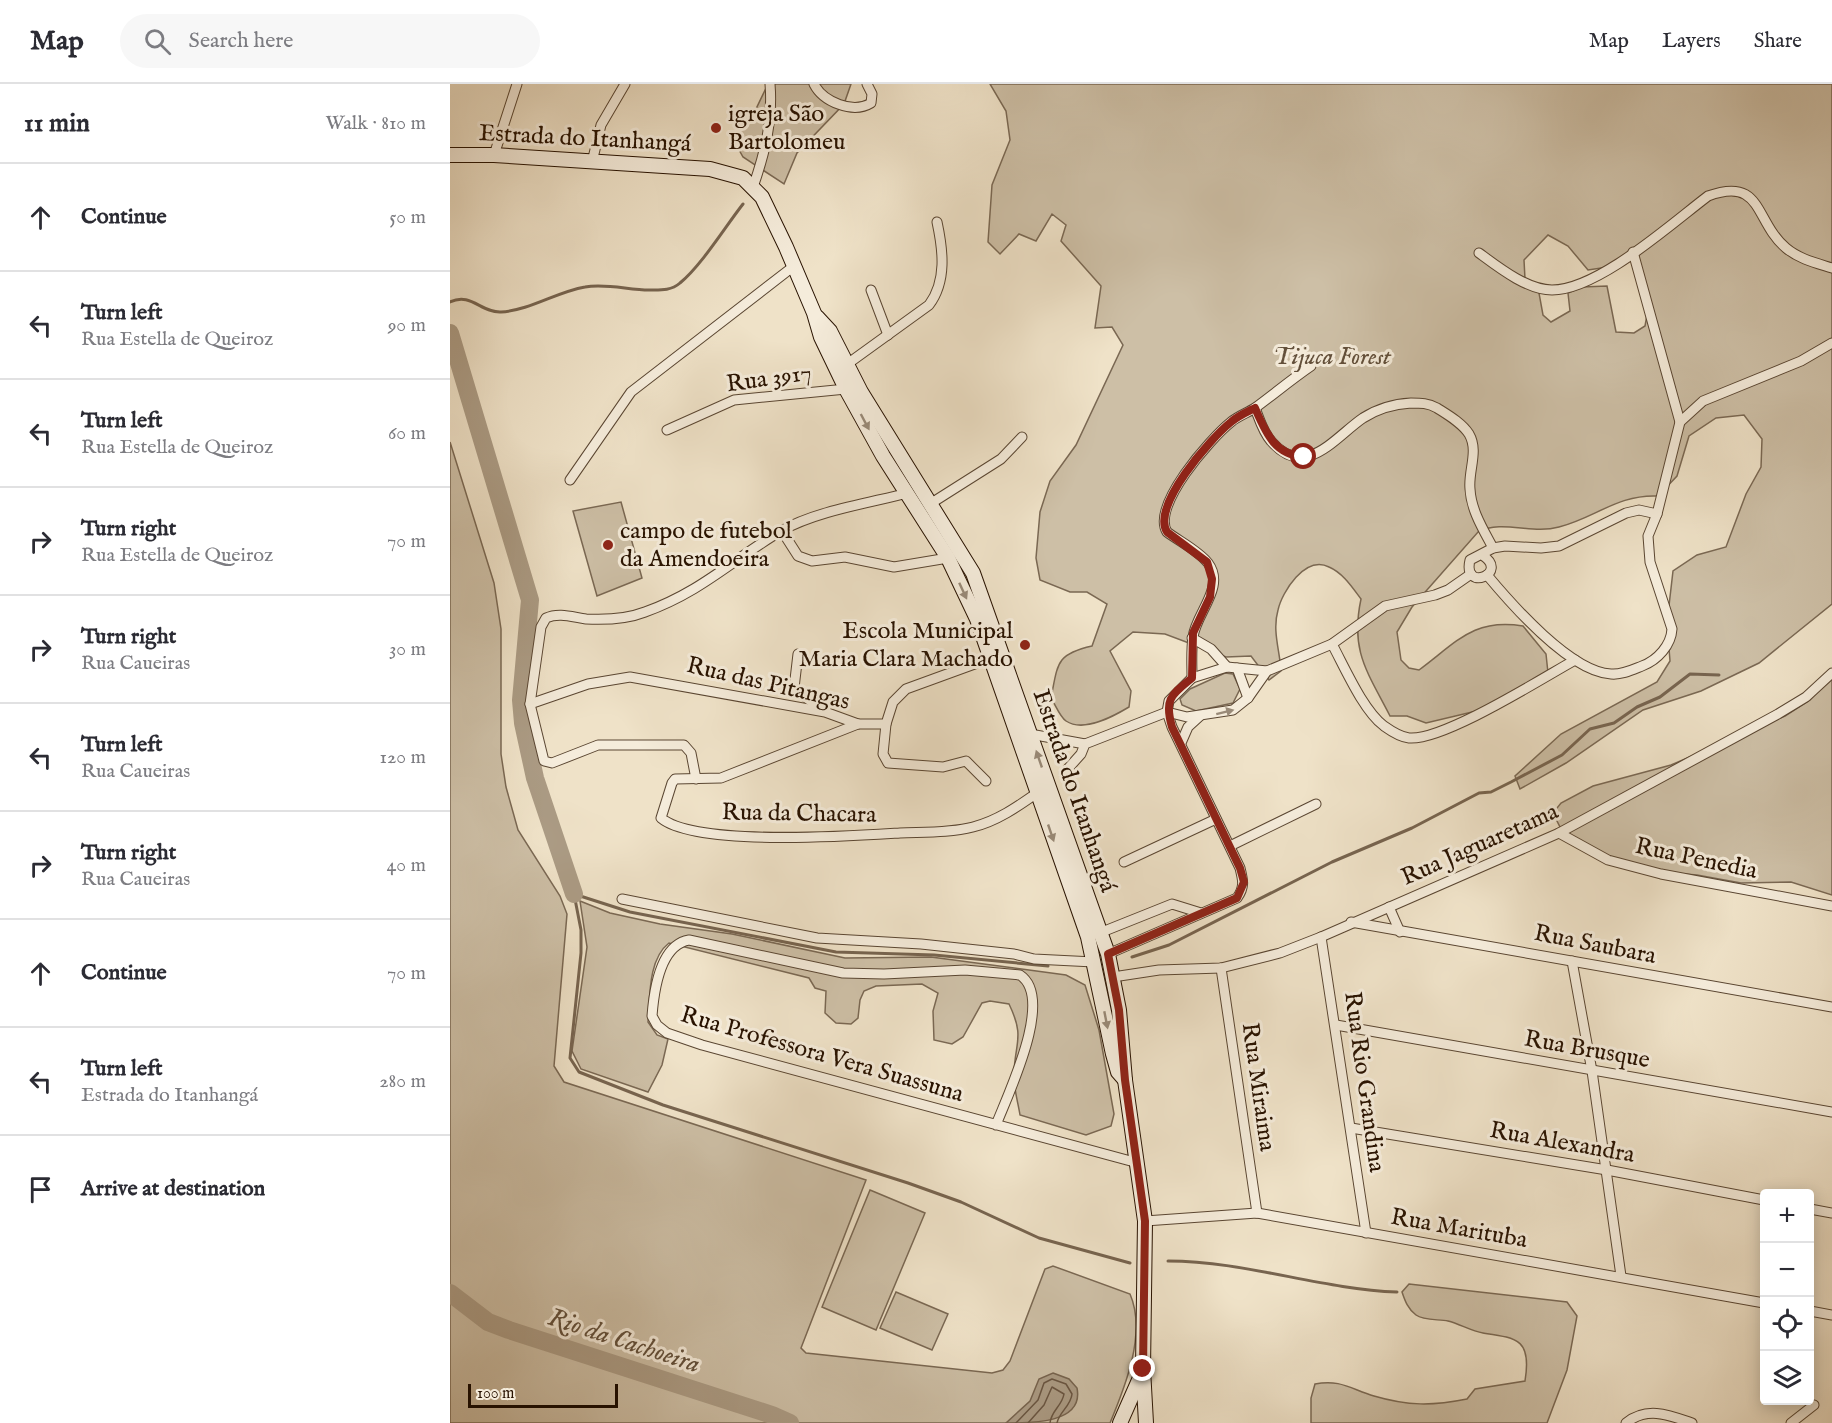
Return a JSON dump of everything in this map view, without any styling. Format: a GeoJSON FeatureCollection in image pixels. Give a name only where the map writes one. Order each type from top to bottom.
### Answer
{"type":"FeatureCollection","features":[{"type":"Feature","properties":{"kind":"main road","name":"Estrada do Itanhangá"},"geometry":{"type":"LineString","coordinates":[[450,155],[494,155],[730,172],[753,187],[771,214],[814,313],[821,337],[846,389],[883,456],[948,558],[977,618],[1037,793],[1094,935],[1108,954],[1124,1052],[1125,1080],[1145,1221],[1143,1369],[1146,1423]]}},
{"type":"Feature","properties":{"kind":"main road","name":"Estrada do Itanhangá"},"geometry":{"type":"LineString","coordinates":[[814,313],[830,332],[846,365],[973,573],[1030,734],[1094,935],[1094,962],[1113,1054],[1118,1072],[1125,1080]]}},
{"type":"Feature","properties":{"kind":"main road"},"geometry":{"type":"LineString","coordinates":[[1120,1423],[1143,1369]]}},
{"type":"Feature","properties":{"kind":"street"},"geometry":{"type":"LineString","coordinates":[[494,155],[517,84]]}},
{"type":"Feature","properties":{"kind":"street"},"geometry":{"type":"LineString","coordinates":[[592,162],[601,125],[625,84]]}},
{"type":"Feature","properties":{"kind":"street"},"geometry":{"type":"LineString","coordinates":[[753,187],[764,156],[770,122],[770,84]]}},
{"type":"Feature","properties":{"kind":"street"},"geometry":{"type":"LineString","coordinates":[[814,84],[824,96],[855,108],[871,103],[872,94],[867,84]]}},
{"type":"Feature","properties":{"kind":"street"},"geometry":{"type":"LineString","coordinates":[[1479,253],[1508,273],[1551,290],[1584,283],[1600,276],[1708,196],[1725,190],[1739,190],[1749,196],[1784,247],[1800,257],[1832,268]]}},
{"type":"Feature","properties":{"kind":"street"},"geometry":{"type":"LineString","coordinates":[[846,365],[929,305],[936,296],[940,285],[942,246],[937,222]]}},
{"type":"Feature","properties":{"kind":"street"},"geometry":{"type":"LineString","coordinates":[[1487,575],[1515,609],[1575,660],[1599,672],[1622,674],[1648,664],[1671,639],[1672,628],[1650,562],[1648,536],[1657,514],[1680,422],[1633,252]]}},
{"type":"Feature","properties":{"kind":"street"},"geometry":{"type":"LineString","coordinates":[[570,480],[631,392],[794,266]]}},
{"type":"Feature","properties":{"kind":"street"},"geometry":{"type":"LineString","coordinates":[[871,290],[888,335]]}},
{"type":"Feature","properties":{"kind":"street"},"geometry":{"type":"LineString","coordinates":[[1680,422],[1703,401],[1801,361],[1832,343]]}},
{"type":"Feature","properties":{"kind":"street"},"geometry":{"type":"LineString","coordinates":[[1192,678],[1192,638],[1196,624],[1210,597],[1211,570],[1207,562],[1167,532],[1163,526],[1164,510],[1187,471],[1213,439],[1232,422],[1255,408],[1311,366]]}},
{"type":"Feature","properties":{"kind":"street","name":"Rua 3917"},"geometry":{"type":"LineString","coordinates":[[667,430],[735,400],[846,389]]}},
{"type":"Feature","properties":{"kind":"street"},"geometry":{"type":"LineString","coordinates":[[1255,408],[1270,440],[1281,450],[1304,457],[1331,447],[1362,419],[1379,410],[1400,404],[1428,403],[1450,416],[1469,435],[1473,450],[1469,488],[1475,514],[1493,548]]}},
{"type":"Feature","properties":{"kind":"street"},"geometry":{"type":"LineString","coordinates":[[930,504],[1001,459],[1022,437]]}},
{"type":"Feature","properties":{"kind":"street"},"geometry":{"type":"LineString","coordinates":[[696,779],[691,753],[684,745],[598,745],[547,763],[544,761],[534,727],[531,704],[541,627],[546,618],[562,615],[608,619],[647,612],[704,585],[782,531],[825,515],[908,493]]}},
{"type":"Feature","properties":{"kind":"street"},"geometry":{"type":"LineString","coordinates":[[1482,555],[1489,559],[1491,566],[1487,575],[1477,578],[1471,574],[1468,567],[1470,560],[1493,548],[1558,546],[1626,513],[1639,510],[1657,514]]}},
{"type":"Feature","properties":{"kind":"street"},"geometry":{"type":"LineString","coordinates":[[782,531],[798,556],[812,561],[845,557],[894,567],[948,558]]}},
{"type":"Feature","properties":{"kind":"street"},"geometry":{"type":"LineString","coordinates":[[1108,954],[1237,898],[1242,891],[1244,882],[1230,846],[1167,712],[1174,693],[1192,678],[1232,667],[1267,671],[1332,644],[1385,606],[1436,595],[1471,574]]}},
{"type":"Feature","properties":{"kind":"street"},"geometry":{"type":"LineString","coordinates":[[1192,638],[1232,667],[1248,698]]}},
{"type":"Feature","properties":{"kind":"street"},"geometry":{"type":"LineString","coordinates":[[1332,644],[1353,683],[1382,724],[1406,738],[1435,734],[1514,695],[1575,660]]}},
{"type":"Feature","properties":{"kind":"street"},"geometry":{"type":"LineString","coordinates":[[798,654],[794,688],[825,712]]}},
{"type":"Feature","properties":{"kind":"street"},"geometry":{"type":"LineString","coordinates":[[986,781],[966,761],[944,767],[888,763],[883,754],[886,724],[893,702],[906,688],[991,658]]}},
{"type":"Feature","properties":{"kind":"street"},"geometry":{"type":"LineString","coordinates":[[1030,734],[1085,744],[1167,712],[1187,717],[1233,710],[1248,698],[1267,671]]}},
{"type":"Feature","properties":{"kind":"street","name":"Rua Jaguaretama"},"geometry":{"type":"LineString","coordinates":[[1113,977],[1159,970],[1221,968],[1280,953],[1321,937],[1351,922],[1559,834],[1778,714],[1806,697],[1831,675]]}},
{"type":"Feature","properties":{"kind":"street","name":"Rua das Pitangas"},"geometry":{"type":"LineString","coordinates":[[531,704],[588,684],[630,677],[825,712],[858,724]]}},
{"type":"Feature","properties":{"kind":"street"},"geometry":{"type":"LineString","coordinates":[[1181,742],[1188,727],[1200,716]]}},
{"type":"Feature","properties":{"kind":"street","name":"Rua da Chacara"},"geometry":{"type":"LineString","coordinates":[[886,724],[858,724],[721,778],[682,778],[672,783],[661,818],[684,828],[744,837],[838,837],[956,830],[990,821],[1037,793]]}},
{"type":"Feature","properties":{"kind":"street"},"geometry":{"type":"LineString","coordinates":[[1064,773],[1081,754],[1085,744]]}},
{"type":"Feature","properties":{"kind":"street"},"geometry":{"type":"LineString","coordinates":[[1230,846],[1316,804]]}},
{"type":"Feature","properties":{"kind":"street"},"geometry":{"type":"LineString","coordinates":[[1124,862],[1216,819]]}},
{"type":"Feature","properties":{"kind":"street","name":"Rua Penedia"},"geometry":{"type":"LineString","coordinates":[[1559,834],[1608,860],[1661,874],[1832,906]]}},
{"type":"Feature","properties":{"kind":"street"},"geometry":{"type":"LineString","coordinates":[[622,899],[817,938],[921,944],[1014,954],[1034,959],[1094,962]]}},
{"type":"Feature","properties":{"kind":"street"},"geometry":{"type":"LineString","coordinates":[[1094,935],[1172,904],[1201,913]]}},
{"type":"Feature","properties":{"kind":"street"},"geometry":{"type":"LineString","coordinates":[[1389,907],[1400,933]]}},
{"type":"Feature","properties":{"kind":"street"},"geometry":{"type":"LineString","coordinates":[[1154,911],[1161,930]]}},
{"type":"Feature","properties":{"kind":"street","name":"Rua Saubara"},"geometry":{"type":"LineString","coordinates":[[1351,922],[1400,933],[1544,954],[1572,961],[1832,1007]]}},
{"type":"Feature","properties":{"kind":"street","name":"Rua Rio Grandina"},"geometry":{"type":"LineString","coordinates":[[1321,937],[1352,1128],[1366,1233]]}},
{"type":"Feature","properties":{"kind":"street","name":"Rua Professora Vera Suassuna"},"geometry":{"type":"LineString","coordinates":[[996,1125],[1033,1024],[1030,987],[1027,979],[1020,975],[965,970],[884,974],[824,971],[689,940],[679,942],[671,948],[665,958],[652,1016],[657,1026],[676,1036],[996,1125],[1138,1163]]}},
{"type":"Feature","properties":{"kind":"street"},"geometry":{"type":"LineString","coordinates":[[1572,961],[1592,1071],[1621,1276]]}},
{"type":"Feature","properties":{"kind":"street","name":"Rua Miraima"},"geometry":{"type":"LineString","coordinates":[[1221,968],[1257,1213]]}},
{"type":"Feature","properties":{"kind":"street","name":"Rua Brusque"},"geometry":{"type":"LineString","coordinates":[[1336,1025],[1832,1112]]}},
{"type":"Feature","properties":{"kind":"street","name":"Rua Alexandra"},"geometry":{"type":"LineString","coordinates":[[1352,1128],[1607,1170],[1760,1199]]}},
{"type":"Feature","properties":{"kind":"street"},"geometry":{"type":"LineString","coordinates":[[1814,1210],[1832,1213]]}},
{"type":"Feature","properties":{"kind":"street","name":"Rua Marituba"},"geometry":{"type":"LineString","coordinates":[[1145,1221],[1257,1213],[1760,1302]]}},
{"type":"Feature","properties":{"kind":"street"},"geometry":{"type":"LineString","coordinates":[[1814,1312],[1832,1315]]}},
{"type":"Feature","properties":{"kind":"street"},"geometry":{"type":"LineString","coordinates":[[1791,1423],[1814,1405]]}},
{"type":"Feature","properties":{"kind":"street"},"geometry":{"type":"LineString","coordinates":[[1626,1423],[1652,1412],[1664,1413],[1692,1423]]}},
{"type":"Feature","properties":{"kind":"green space"},"geometry":{"type":"Polygon","coordinates":[[[768,84],[851,84],[844,104],[797,153],[784,184],[743,157],[733,139],[737,126],[754,113],[768,84]]]}},
{"type":"Feature","properties":{"kind":"green space","name":"Tijuca Forest"},"geometry":{"type":"Polygon","coordinates":[[[990,84],[1832,84],[1832,604],[1759,663],[1701,691],[1643,710],[1566,763],[1520,789],[1515,776],[1561,734],[1657,682],[1670,661],[1667,623],[1673,571],[1697,555],[1726,547],[1746,494],[1761,467],[1762,439],[1744,415],[1716,418],[1689,436],[1677,476],[1658,496],[1631,499],[1572,523],[1549,529],[1497,527],[1478,532],[1412,607],[1397,632],[1401,660],[1409,668],[1419,670],[1455,642],[1478,629],[1506,624],[1523,626],[1546,654],[1548,673],[1489,708],[1426,723],[1407,716],[1390,716],[1368,673],[1359,647],[1358,617],[1361,599],[1339,573],[1320,565],[1311,566],[1296,577],[1280,602],[1276,626],[1281,671],[1269,680],[1251,656],[1226,657],[1165,634],[1133,632],[1110,651],[1131,691],[1129,707],[1107,719],[1090,724],[1073,724],[1066,721],[1051,698],[1055,676],[1065,657],[1092,646],[1107,604],[1087,592],[1070,592],[1040,580],[1036,558],[1040,512],[1050,481],[1076,445],[1123,345],[1112,327],[1095,328],[1101,286],[1061,241],[1066,225],[1052,214],[1036,241],[1019,234],[1000,254],[988,242],[992,185],[1010,140],[1006,111],[990,84]],[[1548,235],[1524,260],[1525,279],[1539,293],[1543,315],[1551,322],[1570,311],[1568,293],[1582,287],[1607,286],[1616,332],[1634,333],[1645,326],[1650,299],[1633,258],[1608,267],[1588,270],[1568,246],[1548,235]]]}},
{"type":"Feature","properties":{"kind":"green space"},"geometry":{"type":"Polygon","coordinates":[[[450,442],[494,583],[501,629],[501,754],[506,787],[518,830],[560,896],[567,914],[554,1066],[564,1082],[866,1180],[801,1348],[806,1353],[992,1373],[1003,1370],[1010,1361],[1045,1269],[1053,1266],[1130,1294],[1135,1309],[1135,1342],[1127,1377],[1110,1423],[450,1423],[450,442]]]}},
{"type":"Feature","properties":{"kind":"green space","name":"campo de futebol da Amendoeira"},"geometry":{"type":"Polygon","coordinates":[[[621,502],[642,578],[597,596],[573,511],[621,502]]]}},
{"type":"Feature","properties":{"kind":"green space"},"geometry":{"type":"Polygon","coordinates":[[[1225,673],[1233,674],[1240,689],[1233,703],[1196,711],[1182,705],[1180,699],[1190,689],[1225,673]]]}},
{"type":"Feature","properties":{"kind":"green space"},"geometry":{"type":"Polygon","coordinates":[[[1832,676],[1832,895],[1791,882],[1741,883],[1697,875],[1648,871],[1567,841],[1553,813],[1561,803],[1593,786],[1671,765],[1785,716],[1810,700],[1832,676]]]}},
{"type":"Feature","properties":{"kind":"green space"},"geometry":{"type":"Polygon","coordinates":[[[580,901],[610,913],[660,924],[732,934],[845,958],[931,957],[1066,975],[1085,985],[1099,1030],[1114,1114],[1111,1126],[1086,1135],[1020,1115],[1014,1078],[1018,1032],[1009,1004],[990,1001],[982,1003],[963,1037],[952,1044],[934,1040],[933,1011],[938,993],[922,984],[876,986],[864,991],[860,1000],[858,1018],[851,1024],[836,1023],[825,1013],[826,991],[815,988],[809,978],[669,943],[657,959],[651,979],[648,1022],[657,1035],[668,1039],[662,1065],[648,1092],[581,1069],[572,1051],[587,947],[580,901]]]}},
{"type":"Feature","properties":{"kind":"green space"},"geometry":{"type":"Polygon","coordinates":[[[870,1190],[925,1213],[876,1330],[822,1307],[870,1190]]]}},
{"type":"Feature","properties":{"kind":"green space"},"geometry":{"type":"Polygon","coordinates":[[[1409,1284],[1567,1302],[1577,1316],[1567,1370],[1547,1423],[1311,1423],[1311,1398],[1315,1384],[1339,1384],[1386,1399],[1431,1404],[1467,1399],[1475,1389],[1525,1381],[1526,1356],[1519,1343],[1513,1339],[1479,1332],[1448,1321],[1419,1317],[1413,1313],[1402,1292],[1409,1284]]]}},
{"type":"Feature","properties":{"kind":"green space"},"geometry":{"type":"Polygon","coordinates":[[[896,1292],[948,1314],[932,1350],[880,1328],[896,1292]]]}},
{"type":"Feature","properties":{"kind":"water"},"geometry":{"type":"Polygon","coordinates":[[[1053,1373],[1069,1379],[1077,1388],[1077,1400],[1073,1408],[1055,1419],[1006,1423],[1030,1401],[1039,1379],[1053,1373]]]}},
{"type":"Feature","properties":{"kind":"waterway"},"geometry":{"type":"LineString","coordinates":[[450,302],[464,299],[501,312],[523,308],[585,287],[669,289],[677,286],[696,267],[743,204]]}},
{"type":"Feature","properties":{"kind":"waterway"},"geometry":{"type":"LineString","coordinates":[[450,333],[530,600],[521,700],[523,723],[535,778],[574,894]]}},
{"type":"Feature","properties":{"kind":"waterway"},"geometry":{"type":"LineString","coordinates":[[1132,957],[1169,945],[1332,862],[1412,828],[1479,793],[1491,792],[1511,782],[1562,755],[1590,729],[1614,723],[1637,707],[1660,697],[1690,674],[1719,675]]}},
{"type":"Feature","properties":{"kind":"waterway"},"geometry":{"type":"LineString","coordinates":[[1048,966],[934,955],[836,952],[630,912],[574,894],[581,930],[581,953],[570,1058],[579,1072],[663,1105],[908,1183],[961,1202],[1039,1238],[1130,1263]]}},
{"type":"Feature","properties":{"kind":"waterway"},"geometry":{"type":"LineString","coordinates":[[1168,1261],[1225,1265],[1340,1286],[1397,1292]]}},
{"type":"Feature","properties":{"kind":"waterway","name":"Rio da Cachoeira"},"geometry":{"type":"LineString","coordinates":[[450,1293],[488,1322],[772,1415],[790,1423]]}},
{"type":"Feature","properties":{"kind":"place","name":"igreja São Bartolomeu"},"geometry":{"type":"Point","coordinates":[716,128]}},
{"type":"Feature","properties":{"kind":"place","name":"campo de futebol da Amendoeira"},"geometry":{"type":"Point","coordinates":[608,545]}},
{"type":"Feature","properties":{"kind":"place","name":"Escola Municipal Maria Clara Machado"},"geometry":{"type":"Point","coordinates":[1025,645]}},
{"type":"Feature","properties":{"kind":"route"},"geometry":{"type":"LineString","coordinates":[[1143,1369],[1145,1221],[1143,1195],[1125,1080],[1126,1066],[1119,1010],[1108,954],[1237,898],[1244,882],[1240,868],[1172,727],[1167,712],[1167,706],[1174,693],[1192,678],[1193,633],[1210,597],[1212,579],[1207,562],[1167,532],[1163,526],[1164,510],[1187,471],[1213,439],[1240,416],[1255,408],[1270,440],[1292,456],[1304,457]]}}]}
